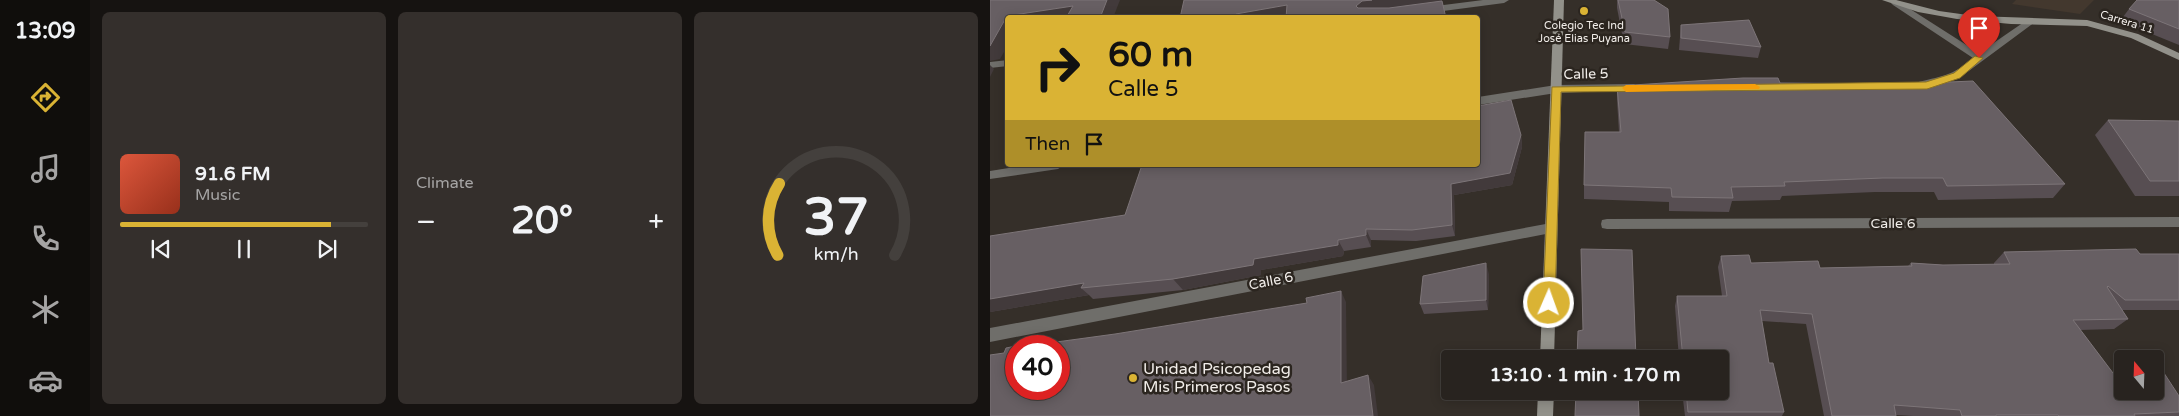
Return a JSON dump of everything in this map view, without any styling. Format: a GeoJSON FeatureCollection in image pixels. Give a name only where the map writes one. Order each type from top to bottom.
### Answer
{"type":"FeatureCollection","features":[{"type":"Feature","properties":{"kind":"street"},"geometry":{"type":"LineString","coordinates":[[1416,11],[1504,0]]}},
{"type":"Feature","properties":{"kind":"street"},"geometry":{"type":"LineString","coordinates":[[1547,350],[1559,0]]}},
{"type":"Feature","properties":{"kind":"street"},"geometry":{"type":"LineString","coordinates":[[1891,2],[1979,58]]}},
{"type":"Feature","properties":{"kind":"street","name":"Carrera 11"},"geometry":{"type":"LineString","coordinates":[[1891,2],[1957,17],[2030,22],[2084,22],[2126,32],[2158,45],[2179,58]]}},
{"type":"Feature","properties":{"kind":"street"},"geometry":{"type":"LineString","coordinates":[[1907,86],[1927,85],[1957,76],[2030,22]]}},
{"type":"Feature","properties":{"kind":"street"},"geometry":{"type":"LineString","coordinates":[[990,65],[1005,63]]}},
{"type":"Feature","properties":{"kind":"street","name":"Calle 5"},"geometry":{"type":"LineString","coordinates":[[1480,101],[1556,89],[1644,88]]}},
{"type":"Feature","properties":{"kind":"street"},"geometry":{"type":"LineString","coordinates":[[990,175],[1044,167]]}},
{"type":"Feature","properties":{"kind":"street","name":"Calle 6"},"geometry":{"type":"LineString","coordinates":[[1607,224],[2179,222]]}},
{"type":"Feature","properties":{"kind":"street","name":"Calle 6"},"geometry":{"type":"LineString","coordinates":[[990,335],[1551,228]]}},
{"type":"Feature","properties":{"kind":"street"},"geometry":{"type":"LineString","coordinates":[[1545,416],[1546,400]]}},
{"type":"Feature","properties":{"kind":"shaded area"},"geometry":{"type":"Polygon","coordinates":[[[2016,0],[2094,0],[2080,14],[2012,4],[2016,0]]]}},
{"type":"Feature","properties":{"kind":"building"},"geometry":{"type":"Polygon","coordinates":[[[990,0],[1107,0],[1101,15],[1068,15],[1073,6],[1005,15],[1005,20],[990,46],[990,0]]]}},
{"type":"Feature","properties":{"kind":"building"},"geometry":{"type":"Polygon","coordinates":[[[1184,0],[1372,0],[1362,1],[1356,6],[1358,8],[1389,8],[1442,1],[1445,15],[1286,15],[1287,5],[1236,15],[1181,15],[1184,0]]]}},
{"type":"Feature","properties":{"kind":"building"},"geometry":{"type":"Polygon","coordinates":[[[1618,0],[1654,0],[1668,9],[1670,37],[1625,32],[1618,0]]]}},
{"type":"Feature","properties":{"kind":"building"},"geometry":{"type":"Polygon","coordinates":[[[2137,0],[2179,0],[2179,29],[2129,9],[2137,0]]]}},
{"type":"Feature","properties":{"kind":"building"},"geometry":{"type":"Polygon","coordinates":[[[1749,20],[1761,47],[1681,38],[1681,25],[1749,20]]]}},
{"type":"Feature","properties":{"kind":"building"},"geometry":{"type":"Polygon","coordinates":[[[1743,78],[1778,78],[1780,83],[1902,84],[1973,81],[2065,184],[1947,186],[1943,178],[1883,178],[1784,182],[1785,186],[1731,187],[1733,198],[1672,197],[1671,188],[1584,185],[1585,132],[1621,132],[1617,86],[1743,78]]]}},
{"type":"Feature","properties":{"kind":"building"},"geometry":{"type":"Polygon","coordinates":[[[1511,100],[1521,135],[1510,173],[1451,184],[1452,225],[1412,230],[1366,229],[1366,235],[1338,240],[1338,245],[1254,259],[1253,265],[1173,279],[1081,288],[1084,283],[990,299],[990,236],[1125,215],[1141,167],[1480,167],[1480,106],[1511,100]]]}},
{"type":"Feature","properties":{"kind":"building"},"geometry":{"type":"Polygon","coordinates":[[[2108,120],[2179,121],[2179,181],[2150,181],[2108,120]]]}},
{"type":"Feature","properties":{"kind":"building"},"geometry":{"type":"Polygon","coordinates":[[[1581,249],[1632,250],[1636,350],[1577,350],[1578,331],[1583,330],[1581,249]]]}},
{"type":"Feature","properties":{"kind":"building"},"geometry":{"type":"Polygon","coordinates":[[[2136,249],[2140,254],[2179,254],[2179,300],[2125,300],[2108,286],[2128,319],[2073,320],[2114,373],[2114,400],[2164,400],[2164,373],[2179,396],[2179,412],[2134,414],[2135,416],[1962,416],[1960,410],[1894,405],[1896,416],[1832,416],[1812,314],[1760,310],[1769,363],[1773,363],[1784,412],[1688,412],[1687,400],[1729,400],[1729,350],[1682,350],[1677,296],[1727,296],[1721,256],[1749,255],[1751,263],[1818,261],[1820,268],[1912,266],[1911,263],[1943,265],[2010,264],[2004,252],[2136,249]]]}},
{"type":"Feature","properties":{"kind":"building"},"geometry":{"type":"Polygon","coordinates":[[[1486,263],[1486,300],[1420,304],[1423,276],[1486,263]]]}},
{"type":"Feature","properties":{"kind":"building"},"geometry":{"type":"Polygon","coordinates":[[[1341,291],[1341,383],[1368,375],[1373,416],[990,416],[990,355],[1004,353],[1005,350],[1005,400],[1070,400],[1070,340],[1307,303],[1306,298],[1341,291]]]}},
{"type":"Feature","properties":{"kind":"building"},"geometry":{"type":"Polygon","coordinates":[[[1576,400],[1638,400],[1639,416],[1575,416],[1576,400]]]}},
{"type":"Feature","properties":{"kind":"slow traffic"},"geometry":{"type":"LineString","coordinates":[[1626,88],[1755,87]]}},
{"type":"Feature","properties":{"kind":"place","name":"Colegio Tec Ind José Elias Puyana"},"geometry":{"type":"Point","coordinates":[1584,11]}},
{"type":"Feature","properties":{"kind":"place","name":"Unidad Psicopedag Mis Primeros Pasos"},"geometry":{"type":"Point","coordinates":[1133,378]}},
{"type":"Feature","properties":{"kind":"route"},"geometry":{"type":"LineString","coordinates":[[1549,303],[1556,89],[1927,85],[1957,76],[1979,58]]}}]}
